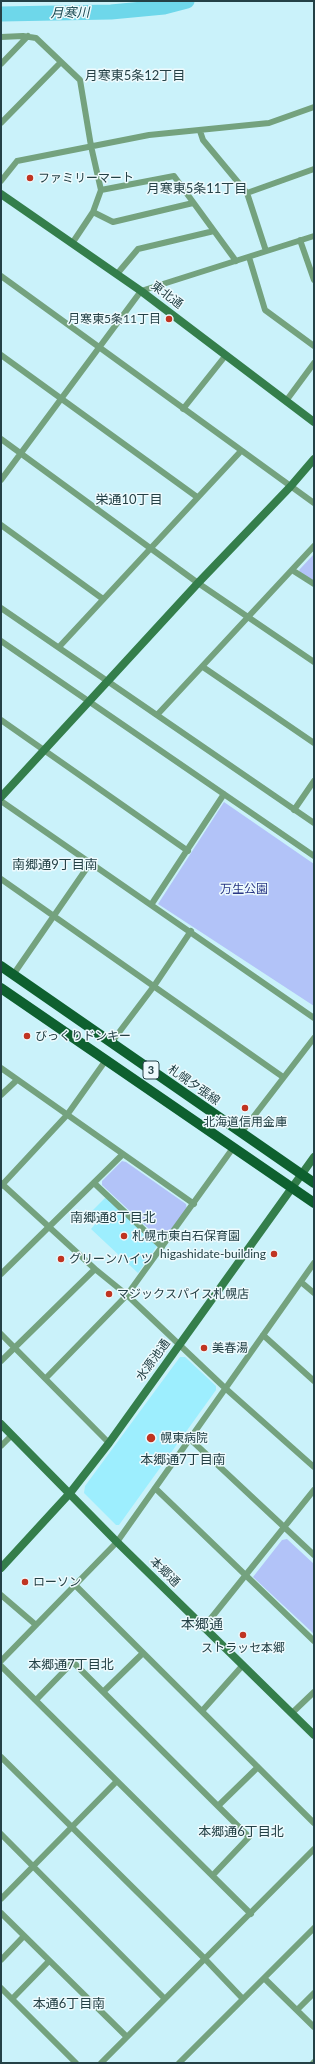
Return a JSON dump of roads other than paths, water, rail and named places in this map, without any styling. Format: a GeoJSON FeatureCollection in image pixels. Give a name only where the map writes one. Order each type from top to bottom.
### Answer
{"type":"FeatureCollection","features":[{"type":"Feature","properties":{"kind":"main road","name":"札幌夕張線"},"geometry":{"type":"LineString","coordinates":[[1,966],[314,1183]]}},
{"type":"Feature","properties":{"kind":"main road","name":"3"},"geometry":{"type":"LineString","coordinates":[[1,989],[314,1203]]}},
{"type":"Feature","properties":{"kind":"street"},"geometry":{"type":"LineString","coordinates":[[1,64],[28,36]]}},
{"type":"Feature","properties":{"kind":"street"},"geometry":{"type":"LineString","coordinates":[[1,37],[28,36],[36,38],[80,80],[91,146],[101,190],[93,212],[73,242]]}},
{"type":"Feature","properties":{"kind":"street"},"geometry":{"type":"LineString","coordinates":[[1,123],[61,62]]}},
{"type":"Feature","properties":{"kind":"street"},"geometry":{"type":"LineString","coordinates":[[1,181],[17,161],[150,135],[269,123],[314,107]]}},
{"type":"Feature","properties":{"kind":"street"},"geometry":{"type":"LineString","coordinates":[[200,131],[203,140],[248,193],[266,251]]}},
{"type":"Feature","properties":{"kind":"street"},"geometry":{"type":"LineString","coordinates":[[248,193],[314,170]]}},
{"type":"Feature","properties":{"kind":"street"},"geometry":{"type":"LineString","coordinates":[[101,190],[174,176],[236,261]]}},
{"type":"Feature","properties":{"kind":"street","name":"東北通"},"geometry":{"type":"LineString","coordinates":[[1,194],[73,242],[141,291],[314,422]]}},
{"type":"Feature","properties":{"kind":"street"},"geometry":{"type":"LineString","coordinates":[[93,212],[113,222],[193,203]]}},
{"type":"Feature","properties":{"kind":"street"},"geometry":{"type":"LineString","coordinates":[[117,274],[138,249],[214,231]]}},
{"type":"Feature","properties":{"kind":"street"},"geometry":{"type":"LineString","coordinates":[[1,480],[60,398],[141,291],[314,236]]}},
{"type":"Feature","properties":{"kind":"street"},"geometry":{"type":"LineString","coordinates":[[300,240],[314,280]]}},
{"type":"Feature","properties":{"kind":"street"},"geometry":{"type":"LineString","coordinates":[[249,257],[265,310],[314,346]]}},
{"type":"Feature","properties":{"kind":"street"},"geometry":{"type":"LineString","coordinates":[[1,276],[314,503]]}},
{"type":"Feature","properties":{"kind":"street"},"geometry":{"type":"LineString","coordinates":[[1,355],[197,498]]}},
{"type":"Feature","properties":{"kind":"street"},"geometry":{"type":"LineString","coordinates":[[183,409],[226,355]]}},
{"type":"Feature","properties":{"kind":"street"},"geometry":{"type":"LineString","coordinates":[[286,401],[314,363]]}},
{"type":"Feature","properties":{"kind":"street"},"geometry":{"type":"LineString","coordinates":[[1,439],[198,583],[314,662]]}},
{"type":"Feature","properties":{"kind":"street"},"geometry":{"type":"LineString","coordinates":[[59,647],[241,451]]}},
{"type":"Feature","properties":{"kind":"street"},"geometry":{"type":"LineString","coordinates":[[1,797],[198,583],[290,487],[314,459]]}},
{"type":"Feature","properties":{"kind":"street"},"geometry":{"type":"LineString","coordinates":[[1,525],[102,599]]}},
{"type":"Feature","properties":{"kind":"street"},"geometry":{"type":"LineString","coordinates":[[157,715],[314,546]]}},
{"type":"Feature","properties":{"kind":"street"},"geometry":{"type":"LineString","coordinates":[[292,570],[314,584]]}},
{"type":"Feature","properties":{"kind":"street"},"geometry":{"type":"LineString","coordinates":[[1,608],[59,647],[107,683],[157,715],[314,823]]}},
{"type":"Feature","properties":{"kind":"street"},"geometry":{"type":"LineString","coordinates":[[1,641],[314,856]]}},
{"type":"Feature","properties":{"kind":"street"},"geometry":{"type":"LineString","coordinates":[[203,666],[314,743]]}},
{"type":"Feature","properties":{"kind":"street"},"geometry":{"type":"LineString","coordinates":[[1,720],[188,851]]}},
{"type":"Feature","properties":{"kind":"street"},"geometry":{"type":"LineString","coordinates":[[294,810],[314,781]]}},
{"type":"Feature","properties":{"kind":"street"},"geometry":{"type":"LineString","coordinates":[[151,905],[188,851],[224,794]]}},
{"type":"Feature","properties":{"kind":"street"},"geometry":{"type":"LineString","coordinates":[[1,801],[191,931],[314,1018]]}},
{"type":"Feature","properties":{"kind":"street"},"geometry":{"type":"LineString","coordinates":[[13,975],[91,862]]}},
{"type":"Feature","properties":{"kind":"street"},"geometry":{"type":"LineString","coordinates":[[1,879],[283,1077]]}},
{"type":"Feature","properties":{"kind":"street"},"geometry":{"type":"LineString","coordinates":[[111,1043],[154,986],[191,931]]}},
{"type":"Feature","properties":{"kind":"street"},"geometry":{"type":"LineString","coordinates":[[241,1133],[314,1038]]}},
{"type":"Feature","properties":{"kind":"street"},"geometry":{"type":"LineString","coordinates":[[106,1060],[67,1115],[1,1184],[94,1269],[127,1295],[225,1388],[314,1468]]}},
{"type":"Feature","properties":{"kind":"street"},"geometry":{"type":"LineString","coordinates":[[1,1068],[194,1204]]}},
{"type":"Feature","properties":{"kind":"street"},"geometry":{"type":"LineString","coordinates":[[1,1095],[17,1080]]}},
{"type":"Feature","properties":{"kind":"street"},"geometry":{"type":"LineString","coordinates":[[46,1378],[127,1295],[233,1148]]}},
{"type":"Feature","properties":{"kind":"street"},"geometry":{"type":"LineString","coordinates":[[1,1274],[123,1154]]}},
{"type":"Feature","properties":{"kind":"street","name":"水源池通"},"geometry":{"type":"LineString","coordinates":[[1,1568],[70,1493],[109,1442],[290,1188],[314,1157]]}},
{"type":"Feature","properties":{"kind":"street"},"geometry":{"type":"LineString","coordinates":[[94,1183],[162,1248]]}},
{"type":"Feature","properties":{"kind":"street"},"geometry":{"type":"LineString","coordinates":[[1,1661],[117,1542],[314,1263]]}},
{"type":"Feature","properties":{"kind":"street"},"geometry":{"type":"LineString","coordinates":[[1,1361],[94,1269]]}},
{"type":"Feature","properties":{"kind":"street"},"geometry":{"type":"LineString","coordinates":[[301,1282],[314,1293]]}},
{"type":"Feature","properties":{"kind":"street"},"geometry":{"type":"LineString","coordinates":[[1,1334],[109,1442]]}},
{"type":"Feature","properties":{"kind":"street"},"geometry":{"type":"LineString","coordinates":[[263,1335],[314,1381]]}},
{"type":"Feature","properties":{"kind":"street","name":"本郷通"},"geometry":{"type":"LineString","coordinates":[[1,1424],[117,1542],[314,1735]]}},
{"type":"Feature","properties":{"kind":"street"},"geometry":{"type":"LineString","coordinates":[[1,1446],[12,1435]]}},
{"type":"Feature","properties":{"kind":"street"},"geometry":{"type":"LineString","coordinates":[[190,1439],[314,1555]]}},
{"type":"Feature","properties":{"kind":"street"},"geometry":{"type":"LineString","coordinates":[[155,1488],[314,1641]]}},
{"type":"Feature","properties":{"kind":"street"},"geometry":{"type":"LineString","coordinates":[[204,1627],[314,1490]]}},
{"type":"Feature","properties":{"kind":"street"},"geometry":{"type":"LineString","coordinates":[[75,1585],[314,1823]]}},
{"type":"Feature","properties":{"kind":"street"},"geometry":{"type":"LineString","coordinates":[[1,1595],[36,1625]]}},
{"type":"Feature","properties":{"kind":"street"},"geometry":{"type":"LineString","coordinates":[[104,1692],[143,1653]]}},
{"type":"Feature","properties":{"kind":"street"},"geometry":{"type":"LineString","coordinates":[[36,1700],[73,1662],[104,1692],[249,1837],[213,1875]]}},
{"type":"Feature","properties":{"kind":"street"},"geometry":{"type":"LineString","coordinates":[[202,1711],[243,1665]]}},
{"type":"Feature","properties":{"kind":"street"},"geometry":{"type":"LineString","coordinates":[[1,1666],[251,1914]]}},
{"type":"Feature","properties":{"kind":"street"},"geometry":{"type":"LineString","coordinates":[[292,1713],[314,1692]]}},
{"type":"Feature","properties":{"kind":"street"},"geometry":{"type":"LineString","coordinates":[[1,1757],[205,1959],[243,2000]]}},
{"type":"Feature","properties":{"kind":"street"},"geometry":{"type":"LineString","coordinates":[[218,1806],[258,1767]]}},
{"type":"Feature","properties":{"kind":"street"},"geometry":{"type":"LineString","coordinates":[[1,1899],[118,1782]]}},
{"type":"Feature","properties":{"kind":"street"},"geometry":{"type":"LineString","coordinates":[[1,1834],[164,1998]]}},
{"type":"Feature","properties":{"kind":"street"},"geometry":{"type":"LineString","coordinates":[[101,2063],[164,1998],[251,1914],[314,1849]]}},
{"type":"Feature","properties":{"kind":"street"},"geometry":{"type":"LineString","coordinates":[[1,1913],[127,2037]]}},
{"type":"Feature","properties":{"kind":"street"},"geometry":{"type":"LineString","coordinates":[[179,2063],[314,1928]]}},
{"type":"Feature","properties":{"kind":"street"},"geometry":{"type":"LineString","coordinates":[[1,1960],[24,1936]]}},
{"type":"Feature","properties":{"kind":"street"},"geometry":{"type":"LineString","coordinates":[[12,1999],[49,1961]]}},
{"type":"Feature","properties":{"kind":"street"},"geometry":{"type":"LineString","coordinates":[[264,1978],[314,2027]]}},
{"type":"Feature","properties":{"kind":"street"},"geometry":{"type":"LineString","coordinates":[[1,1988],[76,2063]]}},
{"type":"Feature","properties":{"kind":"street"},"geometry":{"type":"LineString","coordinates":[[297,2010],[314,1993]]}},
{"type":"Feature","properties":{"kind":"waterway","name":"月寒川"},"geometry":{"type":"LineString","coordinates":[[1,14],[111,12],[164,7],[187,1]]}},
{"type":"Feature","properties":{"kind":"place","name":"ファミリーマート"},"geometry":{"type":"Point","coordinates":[30,178]}},
{"type":"Feature","properties":{"kind":"place","name":"月寒東5条11丁目"},"geometry":{"type":"Point","coordinates":[169,319]}},
{"type":"Feature","properties":{"kind":"place","name":"びっくりドンキー"},"geometry":{"type":"Point","coordinates":[27,1036]}},
{"type":"Feature","properties":{"kind":"place","name":"北海道信用金庫"},"geometry":{"type":"Point","coordinates":[245,1108]}},
{"type":"Feature","properties":{"kind":"place","name":"札幌市東白石保育園"},"geometry":{"type":"Point","coordinates":[124,1236]}},
{"type":"Feature","properties":{"kind":"place","name":"higashidate-building"},"geometry":{"type":"Point","coordinates":[274,1254]}},
{"type":"Feature","properties":{"kind":"place","name":"グリーンハイツ"},"geometry":{"type":"Point","coordinates":[61,1259]}},
{"type":"Feature","properties":{"kind":"place","name":"マジックスパイス札幌店"},"geometry":{"type":"Point","coordinates":[109,1294]}},
{"type":"Feature","properties":{"kind":"place","name":"美春湯"},"geometry":{"type":"Point","coordinates":[204,1348]}},
{"type":"Feature","properties":{"kind":"place","name":"幌東病院"},"geometry":{"type":"Point","coordinates":[151,1438]}},
{"type":"Feature","properties":{"kind":"place","name":"ローソン"},"geometry":{"type":"Point","coordinates":[25,1582]}},
{"type":"Feature","properties":{"kind":"place","name":"ストラッセ本郷"},"geometry":{"type":"Point","coordinates":[243,1635]}},
{"type":"Feature","properties":{"kind":"district","name":"月寒東5条12丁目"},"geometry":{"type":"Point","coordinates":[135,76]}},
{"type":"Feature","properties":{"kind":"district","name":"月寒東5条11丁目"},"geometry":{"type":"Point","coordinates":[197,189]}},
{"type":"Feature","properties":{"kind":"district","name":"栄通10丁目"},"geometry":{"type":"Point","coordinates":[129,500]}},
{"type":"Feature","properties":{"kind":"district","name":"南郷通9丁目南"},"geometry":{"type":"Point","coordinates":[55,865]}},
{"type":"Feature","properties":{"kind":"district","name":"南郷通8丁目北"},"geometry":{"type":"Point","coordinates":[113,1218]}},
{"type":"Feature","properties":{"kind":"district","name":"本郷通7丁目南"},"geometry":{"type":"Point","coordinates":[183,1460]}},
{"type":"Feature","properties":{"kind":"district","name":"本郷通"},"geometry":{"type":"Point","coordinates":[202,1624]}},
{"type":"Feature","properties":{"kind":"district","name":"本郷通7丁目北"},"geometry":{"type":"Point","coordinates":[71,1665]}},
{"type":"Feature","properties":{"kind":"district","name":"本郷通6丁目北"},"geometry":{"type":"Point","coordinates":[241,1832]}},
{"type":"Feature","properties":{"kind":"district","name":"本通6丁目南"},"geometry":{"type":"Point","coordinates":[69,2004]}},
{"type":"Feature","properties":{"kind":"park label","name":"万生公園"},"geometry":{"type":"Point","coordinates":[244,889]}}]}
